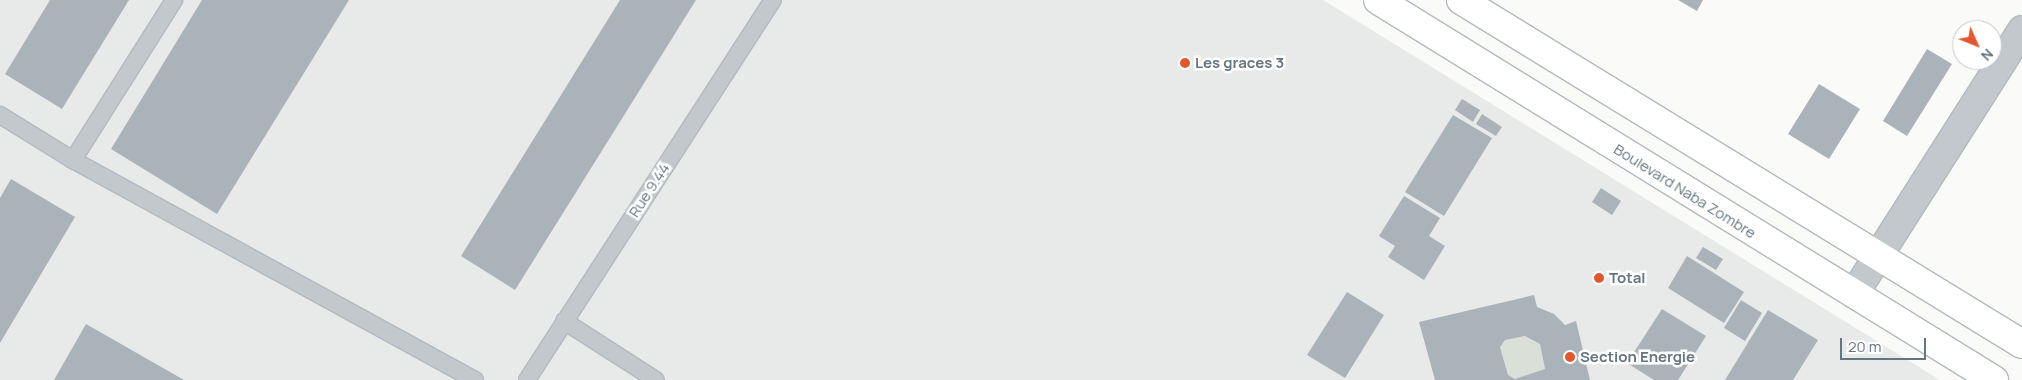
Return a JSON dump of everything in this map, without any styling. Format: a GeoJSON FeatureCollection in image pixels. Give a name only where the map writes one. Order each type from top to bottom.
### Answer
{"type":"FeatureCollection","features":[{"type":"Feature","properties":{"kind":"main road","name":"Boulevard Naba Zombre"},"geometry":{"type":"LineString","coordinates":[[1378,0],[1994,380]]}},
{"type":"Feature","properties":{"kind":"main road"},"geometry":{"type":"LineString","coordinates":[[1461,0],[1880,254],[2022,344]]}},
{"type":"Feature","properties":{"kind":"street"},"geometry":{"type":"LineString","coordinates":[[1854,294],[2022,30]]}},
{"type":"Feature","properties":{"kind":"lane"},"geometry":{"type":"LineString","coordinates":[[73,160],[174,0]]}},
{"type":"Feature","properties":{"kind":"lane","name":"Rue 9.44"},"geometry":{"type":"LineString","coordinates":[[526,380],[773,0]]}},
{"type":"Feature","properties":{"kind":"lane"},"geometry":{"type":"LineString","coordinates":[[0,115],[73,160],[475,380]]}},
{"type":"Feature","properties":{"kind":"lane"},"geometry":{"type":"LineString","coordinates":[[564,321],[656,380]]}},
{"type":"Feature","properties":{"kind":"shaded area"},"geometry":{"type":"Polygon","coordinates":[[[0,0],[1323,0],[1940,380],[0,380],[0,0]]]}},
{"type":"Feature","properties":{"kind":"shaded area"},"geometry":{"type":"Polygon","coordinates":[[[1525,336],[1540,344],[1545,369],[1515,379],[1508,375],[1500,347],[1505,340],[1525,336]]]}},
{"type":"Feature","properties":{"kind":"building"},"geometry":{"type":"Polygon","coordinates":[[[50,0],[129,0],[62,109],[5,74],[50,0]]]}},
{"type":"Feature","properties":{"kind":"building"},"geometry":{"type":"Polygon","coordinates":[[[202,0],[349,0],[217,214],[111,149],[202,0]]]}},
{"type":"Feature","properties":{"kind":"building"},"geometry":{"type":"Polygon","coordinates":[[[620,0],[696,0],[515,290],[461,256],[620,0]]]}},
{"type":"Feature","properties":{"kind":"building"},"geometry":{"type":"Polygon","coordinates":[[[1678,0],[1703,0],[1697,11],[1678,0]]]}},
{"type":"Feature","properties":{"kind":"building"},"geometry":{"type":"Polygon","coordinates":[[[1927,49],[1952,64],[1907,136],[1883,121],[1927,49]]]}},
{"type":"Feature","properties":{"kind":"building"},"geometry":{"type":"Polygon","coordinates":[[[1819,84],[1860,109],[1829,159],[1788,134],[1819,84]]]}},
{"type":"Feature","properties":{"kind":"building"},"geometry":{"type":"Polygon","coordinates":[[[1462,99],[1480,110],[1473,122],[1455,110],[1462,99]]]}},
{"type":"Feature","properties":{"kind":"building"},"geometry":{"type":"Polygon","coordinates":[[[1482,114],[1502,127],[1496,136],[1476,124],[1482,114]]]}},
{"type":"Feature","properties":{"kind":"building"},"geometry":{"type":"Polygon","coordinates":[[[1453,115],[1492,138],[1444,216],[1405,192],[1453,115]]]}},
{"type":"Feature","properties":{"kind":"building"},"geometry":{"type":"Polygon","coordinates":[[[11,179],[75,217],[0,343],[0,198],[11,179]]]}},
{"type":"Feature","properties":{"kind":"building"},"geometry":{"type":"Polygon","coordinates":[[[1601,188],[1621,201],[1612,215],[1592,202],[1601,188]]]}},
{"type":"Feature","properties":{"kind":"building"},"geometry":{"type":"Polygon","coordinates":[[[1404,196],[1440,218],[1429,236],[1445,246],[1424,280],[1388,257],[1395,246],[1379,236],[1404,196]]]}},
{"type":"Feature","properties":{"kind":"building"},"geometry":{"type":"Polygon","coordinates":[[[1703,247],[1723,259],[1716,270],[1696,258],[1703,247]]]}},
{"type":"Feature","properties":{"kind":"building"},"geometry":{"type":"Polygon","coordinates":[[[1687,256],[1744,292],[1724,323],[1668,288],[1687,256]]]}},
{"type":"Feature","properties":{"kind":"building"},"geometry":{"type":"Polygon","coordinates":[[[1347,292],[1384,315],[1345,378],[1307,355],[1347,292]]]}},
{"type":"Feature","properties":{"kind":"building"},"geometry":{"type":"Polygon","coordinates":[[[1534,295],[1537,307],[1554,314],[1565,325],[1576,321],[1590,380],[1435,380],[1419,322],[1534,295]],[[1525,336],[1505,340],[1500,347],[1508,375],[1515,379],[1545,369],[1540,344],[1525,336]]]}},
{"type":"Feature","properties":{"kind":"building"},"geometry":{"type":"Polygon","coordinates":[[[1741,300],[1762,313],[1745,341],[1724,328],[1741,300]]]}},
{"type":"Feature","properties":{"kind":"building"},"geometry":{"type":"Polygon","coordinates":[[[1662,309],[1706,336],[1678,380],[1654,380],[1627,363],[1662,309]]]}},
{"type":"Feature","properties":{"kind":"building"},"geometry":{"type":"Polygon","coordinates":[[[1768,310],[1818,340],[1793,380],[1725,380],[1768,310]]]}},
{"type":"Feature","properties":{"kind":"building"},"geometry":{"type":"Polygon","coordinates":[[[86,324],[184,380],[54,380],[86,324]]]}},
{"type":"Feature","properties":{"kind":"place","name":"Les graces 3"},"geometry":{"type":"Point","coordinates":[1185,63]}},
{"type":"Feature","properties":{"kind":"place","name":"Total"},"geometry":{"type":"Point","coordinates":[1599,278]}},
{"type":"Feature","properties":{"kind":"place","name":"Section Energie"},"geometry":{"type":"Point","coordinates":[1570,357]}}]}
